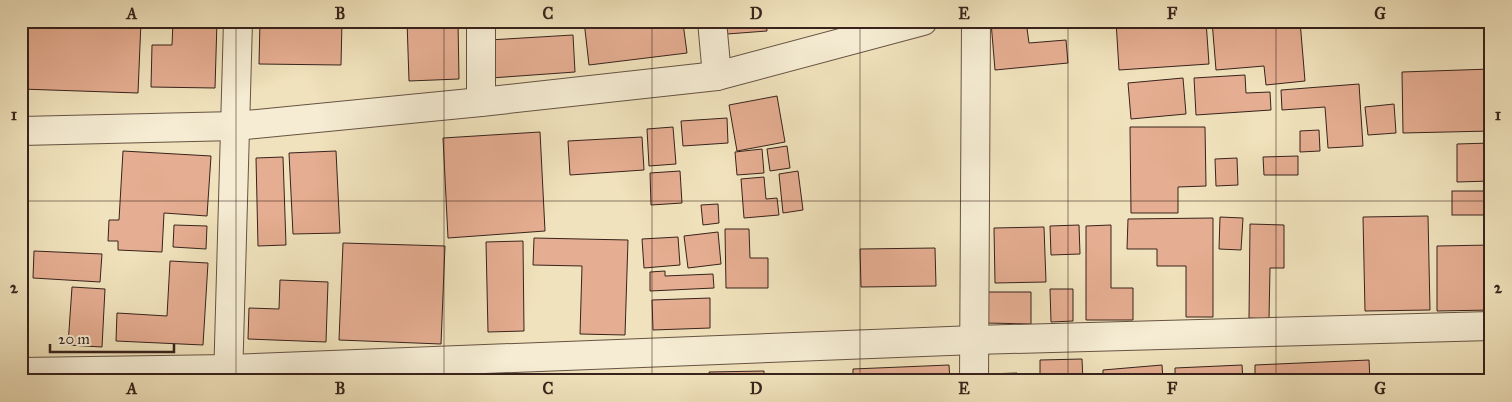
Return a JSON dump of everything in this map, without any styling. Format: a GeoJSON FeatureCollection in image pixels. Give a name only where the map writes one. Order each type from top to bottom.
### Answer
{"type":"FeatureCollection","features":[{"type":"Feature","properties":{"kind":"street"},"geometry":{"type":"LineString","coordinates":[[228,375],[238,21]]}},
{"type":"Feature","properties":{"kind":"street"},"geometry":{"type":"LineString","coordinates":[[481,21],[481,102]]}},
{"type":"Feature","properties":{"kind":"street"},"geometry":{"type":"LineString","coordinates":[[712,21],[717,76]]}},
{"type":"Feature","properties":{"kind":"street"},"geometry":{"type":"LineString","coordinates":[[21,131],[236,126],[717,76],[923,21]]}},
{"type":"Feature","properties":{"kind":"street"},"geometry":{"type":"LineString","coordinates":[[974,381],[976,21]]}},
{"type":"Feature","properties":{"kind":"street"},"geometry":{"type":"LineString","coordinates":[[21,372],[228,375],[974,340],[1491,326]]}},
{"type":"Feature","properties":{"kind":"building"},"geometry":{"type":"Polygon","coordinates":[[[21,21],[141,21],[138,93],[21,89],[21,21]]]}},
{"type":"Feature","properties":{"kind":"building"},"geometry":{"type":"Polygon","coordinates":[[[173,21],[217,21],[215,88],[151,87],[152,45],[172,45],[173,21]]]}},
{"type":"Feature","properties":{"kind":"building"},"geometry":{"type":"Polygon","coordinates":[[[260,21],[342,21],[341,65],[259,64],[260,21]]]}},
{"type":"Feature","properties":{"kind":"building"},"geometry":{"type":"Polygon","coordinates":[[[407,21],[458,21],[459,79],[409,81],[407,21]]]}},
{"type":"Feature","properties":{"kind":"building"},"geometry":{"type":"Polygon","coordinates":[[[584,21],[649,21],[649,26],[683,23],[687,53],[589,65],[584,21]]]}},
{"type":"Feature","properties":{"kind":"building"},"geometry":{"type":"Polygon","coordinates":[[[726,21],[766,21],[767,31],[727,34],[726,21]]]}},
{"type":"Feature","properties":{"kind":"building"},"geometry":{"type":"Polygon","coordinates":[[[1026,21],[1029,43],[1066,40],[1068,63],[995,70],[991,22],[1026,21]]]}},
{"type":"Feature","properties":{"kind":"building"},"geometry":{"type":"Polygon","coordinates":[[[1116,21],[1206,21],[1209,64],[1119,70],[1116,21]]]}},
{"type":"Feature","properties":{"kind":"building"},"geometry":{"type":"Polygon","coordinates":[[[1212,21],[1300,21],[1305,81],[1266,85],[1264,66],[1216,70],[1212,21]]]}},
{"type":"Feature","properties":{"kind":"building"},"geometry":{"type":"Polygon","coordinates":[[[573,35],[575,72],[491,78],[489,40],[573,35]]]}},
{"type":"Feature","properties":{"kind":"building"},"geometry":{"type":"Polygon","coordinates":[[[1491,69],[1491,131],[1403,133],[1402,72],[1491,69]]]}},
{"type":"Feature","properties":{"kind":"building"},"geometry":{"type":"Polygon","coordinates":[[[1245,75],[1246,93],[1270,92],[1271,110],[1196,115],[1194,78],[1245,75]]]}},
{"type":"Feature","properties":{"kind":"building"},"geometry":{"type":"Polygon","coordinates":[[[1183,78],[1186,114],[1131,119],[1128,83],[1183,78]]]}},
{"type":"Feature","properties":{"kind":"building"},"geometry":{"type":"Polygon","coordinates":[[[1359,84],[1363,146],[1328,148],[1325,107],[1282,110],[1281,90],[1359,84]]]}},
{"type":"Feature","properties":{"kind":"building"},"geometry":{"type":"Polygon","coordinates":[[[777,96],[785,142],[737,151],[729,105],[777,96]]]}},
{"type":"Feature","properties":{"kind":"building"},"geometry":{"type":"Polygon","coordinates":[[[1394,104],[1396,133],[1368,135],[1365,107],[1394,104]]]}},
{"type":"Feature","properties":{"kind":"building"},"geometry":{"type":"Polygon","coordinates":[[[727,118],[728,143],[683,146],[681,121],[727,118]]]}},
{"type":"Feature","properties":{"kind":"building"},"geometry":{"type":"Polygon","coordinates":[[[673,127],[676,164],[649,166],[647,129],[673,127]]]}},
{"type":"Feature","properties":{"kind":"building"},"geometry":{"type":"Polygon","coordinates":[[[1130,127],[1205,127],[1206,186],[1178,187],[1178,213],[1131,213],[1130,127]]]}},
{"type":"Feature","properties":{"kind":"building"},"geometry":{"type":"Polygon","coordinates":[[[1319,130],[1320,151],[1300,152],[1300,131],[1319,130]]]}},
{"type":"Feature","properties":{"kind":"building"},"geometry":{"type":"Polygon","coordinates":[[[540,132],[545,231],[448,238],[443,138],[540,132]]]}},
{"type":"Feature","properties":{"kind":"building"},"geometry":{"type":"Polygon","coordinates":[[[642,137],[644,170],[570,175],[568,141],[642,137]]]}},
{"type":"Feature","properties":{"kind":"building"},"geometry":{"type":"Polygon","coordinates":[[[1491,143],[1491,181],[1457,182],[1457,144],[1491,143]]]}},
{"type":"Feature","properties":{"kind":"building"},"geometry":{"type":"Polygon","coordinates":[[[787,146],[790,168],[770,171],[767,149],[787,146]]]}},
{"type":"Feature","properties":{"kind":"building"},"geometry":{"type":"Polygon","coordinates":[[[762,149],[764,173],[737,175],[735,152],[762,149]]]}},
{"type":"Feature","properties":{"kind":"building"},"geometry":{"type":"Polygon","coordinates":[[[123,151],[211,156],[207,216],[164,213],[162,252],[118,250],[118,241],[108,241],[109,220],[119,220],[123,151]]]}},
{"type":"Feature","properties":{"kind":"building"},"geometry":{"type":"Polygon","coordinates":[[[336,151],[340,233],[293,234],[289,153],[336,151]]]}},
{"type":"Feature","properties":{"kind":"building"},"geometry":{"type":"Polygon","coordinates":[[[1298,156],[1298,175],[1264,175],[1263,157],[1298,156]]]}},
{"type":"Feature","properties":{"kind":"building"},"geometry":{"type":"Polygon","coordinates":[[[283,157],[286,245],[258,246],[256,158],[283,157]]]}},
{"type":"Feature","properties":{"kind":"building"},"geometry":{"type":"Polygon","coordinates":[[[1237,158],[1238,185],[1216,186],[1215,159],[1237,158]]]}},
{"type":"Feature","properties":{"kind":"building"},"geometry":{"type":"Polygon","coordinates":[[[680,171],[682,203],[651,205],[650,173],[680,171]]]}},
{"type":"Feature","properties":{"kind":"building"},"geometry":{"type":"Polygon","coordinates":[[[798,171],[803,210],[783,213],[779,174],[798,171]]]}},
{"type":"Feature","properties":{"kind":"building"},"geometry":{"type":"Polygon","coordinates":[[[764,177],[766,199],[777,198],[779,215],[744,218],[741,179],[764,177]]]}},
{"type":"Feature","properties":{"kind":"building"},"geometry":{"type":"Polygon","coordinates":[[[1452,191],[1491,191],[1491,215],[1452,215],[1452,191]]]}},
{"type":"Feature","properties":{"kind":"building"},"geometry":{"type":"Polygon","coordinates":[[[718,204],[719,223],[703,225],[701,205],[718,204]]]}},
{"type":"Feature","properties":{"kind":"building"},"geometry":{"type":"Polygon","coordinates":[[[1428,216],[1430,310],[1365,311],[1363,217],[1428,216]]]}},
{"type":"Feature","properties":{"kind":"building"},"geometry":{"type":"Polygon","coordinates":[[[1220,217],[1243,218],[1241,250],[1219,249],[1220,217]]]}},
{"type":"Feature","properties":{"kind":"building"},"geometry":{"type":"Polygon","coordinates":[[[1213,218],[1213,317],[1186,317],[1186,266],[1157,266],[1157,249],[1127,249],[1128,219],[1213,218]]]}},
{"type":"Feature","properties":{"kind":"building"},"geometry":{"type":"Polygon","coordinates":[[[1250,224],[1284,225],[1284,268],[1270,268],[1269,319],[1249,318],[1250,224]]]}},
{"type":"Feature","properties":{"kind":"building"},"geometry":{"type":"Polygon","coordinates":[[[174,225],[207,226],[206,249],[173,247],[174,225]]]}},
{"type":"Feature","properties":{"kind":"building"},"geometry":{"type":"Polygon","coordinates":[[[1079,225],[1080,254],[1051,255],[1050,226],[1079,225]]]}},
{"type":"Feature","properties":{"kind":"building"},"geometry":{"type":"Polygon","coordinates":[[[1111,225],[1111,288],[1133,288],[1133,320],[1086,320],[1086,226],[1111,225]]]}},
{"type":"Feature","properties":{"kind":"building"},"geometry":{"type":"Polygon","coordinates":[[[1044,227],[1046,282],[995,283],[994,228],[1044,227]]]}},
{"type":"Feature","properties":{"kind":"building"},"geometry":{"type":"Polygon","coordinates":[[[725,229],[749,229],[750,258],[768,258],[768,288],[726,288],[725,229]]]}},
{"type":"Feature","properties":{"kind":"building"},"geometry":{"type":"Polygon","coordinates":[[[718,232],[721,264],[688,268],[684,236],[718,232]]]}},
{"type":"Feature","properties":{"kind":"building"},"geometry":{"type":"Polygon","coordinates":[[[678,237],[680,265],[644,268],[642,239],[678,237]]]}},
{"type":"Feature","properties":{"kind":"building"},"geometry":{"type":"Polygon","coordinates":[[[534,238],[628,240],[625,335],[580,334],[582,266],[533,265],[534,238]]]}},
{"type":"Feature","properties":{"kind":"building"},"geometry":{"type":"Polygon","coordinates":[[[523,241],[524,331],[488,332],[486,242],[523,241]]]}},
{"type":"Feature","properties":{"kind":"building"},"geometry":{"type":"Polygon","coordinates":[[[343,243],[445,246],[441,344],[339,340],[343,243]]]}},
{"type":"Feature","properties":{"kind":"building"},"geometry":{"type":"Polygon","coordinates":[[[1491,245],[1491,310],[1437,311],[1437,246],[1491,245]]]}},
{"type":"Feature","properties":{"kind":"building"},"geometry":{"type":"Polygon","coordinates":[[[935,248],[936,286],[861,287],[860,249],[935,248]]]}},
{"type":"Feature","properties":{"kind":"building"},"geometry":{"type":"Polygon","coordinates":[[[34,251],[102,254],[100,282],[33,278],[34,251]]]}},
{"type":"Feature","properties":{"kind":"building"},"geometry":{"type":"Polygon","coordinates":[[[170,261],[208,263],[203,345],[116,341],[117,313],[167,316],[170,261]]]}},
{"type":"Feature","properties":{"kind":"building"},"geometry":{"type":"Polygon","coordinates":[[[665,271],[665,276],[713,274],[714,288],[650,291],[650,272],[665,271]]]}},
{"type":"Feature","properties":{"kind":"building"},"geometry":{"type":"Polygon","coordinates":[[[280,280],[328,282],[326,342],[248,339],[249,308],[279,309],[280,280]]]}},
{"type":"Feature","properties":{"kind":"building"},"geometry":{"type":"Polygon","coordinates":[[[72,287],[105,289],[102,347],[68,345],[72,287]]]}},
{"type":"Feature","properties":{"kind":"building"},"geometry":{"type":"Polygon","coordinates":[[[1050,289],[1073,289],[1073,321],[1051,322],[1050,289]]]}},
{"type":"Feature","properties":{"kind":"building"},"geometry":{"type":"Polygon","coordinates":[[[987,292],[1031,292],[1031,324],[986,323],[987,292]]]}},
{"type":"Feature","properties":{"kind":"building"},"geometry":{"type":"Polygon","coordinates":[[[710,298],[710,328],[653,330],[652,300],[710,298]]]}},
{"type":"Feature","properties":{"kind":"building"},"geometry":{"type":"Polygon","coordinates":[[[1082,359],[1083,381],[1040,381],[1040,360],[1082,359]]]}},
{"type":"Feature","properties":{"kind":"building"},"geometry":{"type":"Polygon","coordinates":[[[1369,360],[1370,381],[1255,381],[1255,365],[1369,360]]]}},
{"type":"Feature","properties":{"kind":"building"},"geometry":{"type":"Polygon","coordinates":[[[949,365],[950,381],[853,381],[853,369],[949,365]]]}},
{"type":"Feature","properties":{"kind":"building"},"geometry":{"type":"Polygon","coordinates":[[[1162,365],[1163,381],[1103,381],[1103,370],[1162,365]]]}},
{"type":"Feature","properties":{"kind":"building"},"geometry":{"type":"Polygon","coordinates":[[[1242,365],[1243,381],[1175,381],[1175,368],[1242,365]]]}},
{"type":"Feature","properties":{"kind":"building"},"geometry":{"type":"Polygon","coordinates":[[[764,371],[764,381],[709,381],[709,372],[764,371]]]}},
{"type":"Feature","properties":{"kind":"building"},"geometry":{"type":"Polygon","coordinates":[[[1017,373],[1017,381],[986,381],[985,374],[1017,373]]]}},
{"type":"Feature","properties":{"kind":"building"},"geometry":{"type":"Polygon","coordinates":[[[565,375],[565,381],[519,381],[518,377],[565,375]]]}}]}
